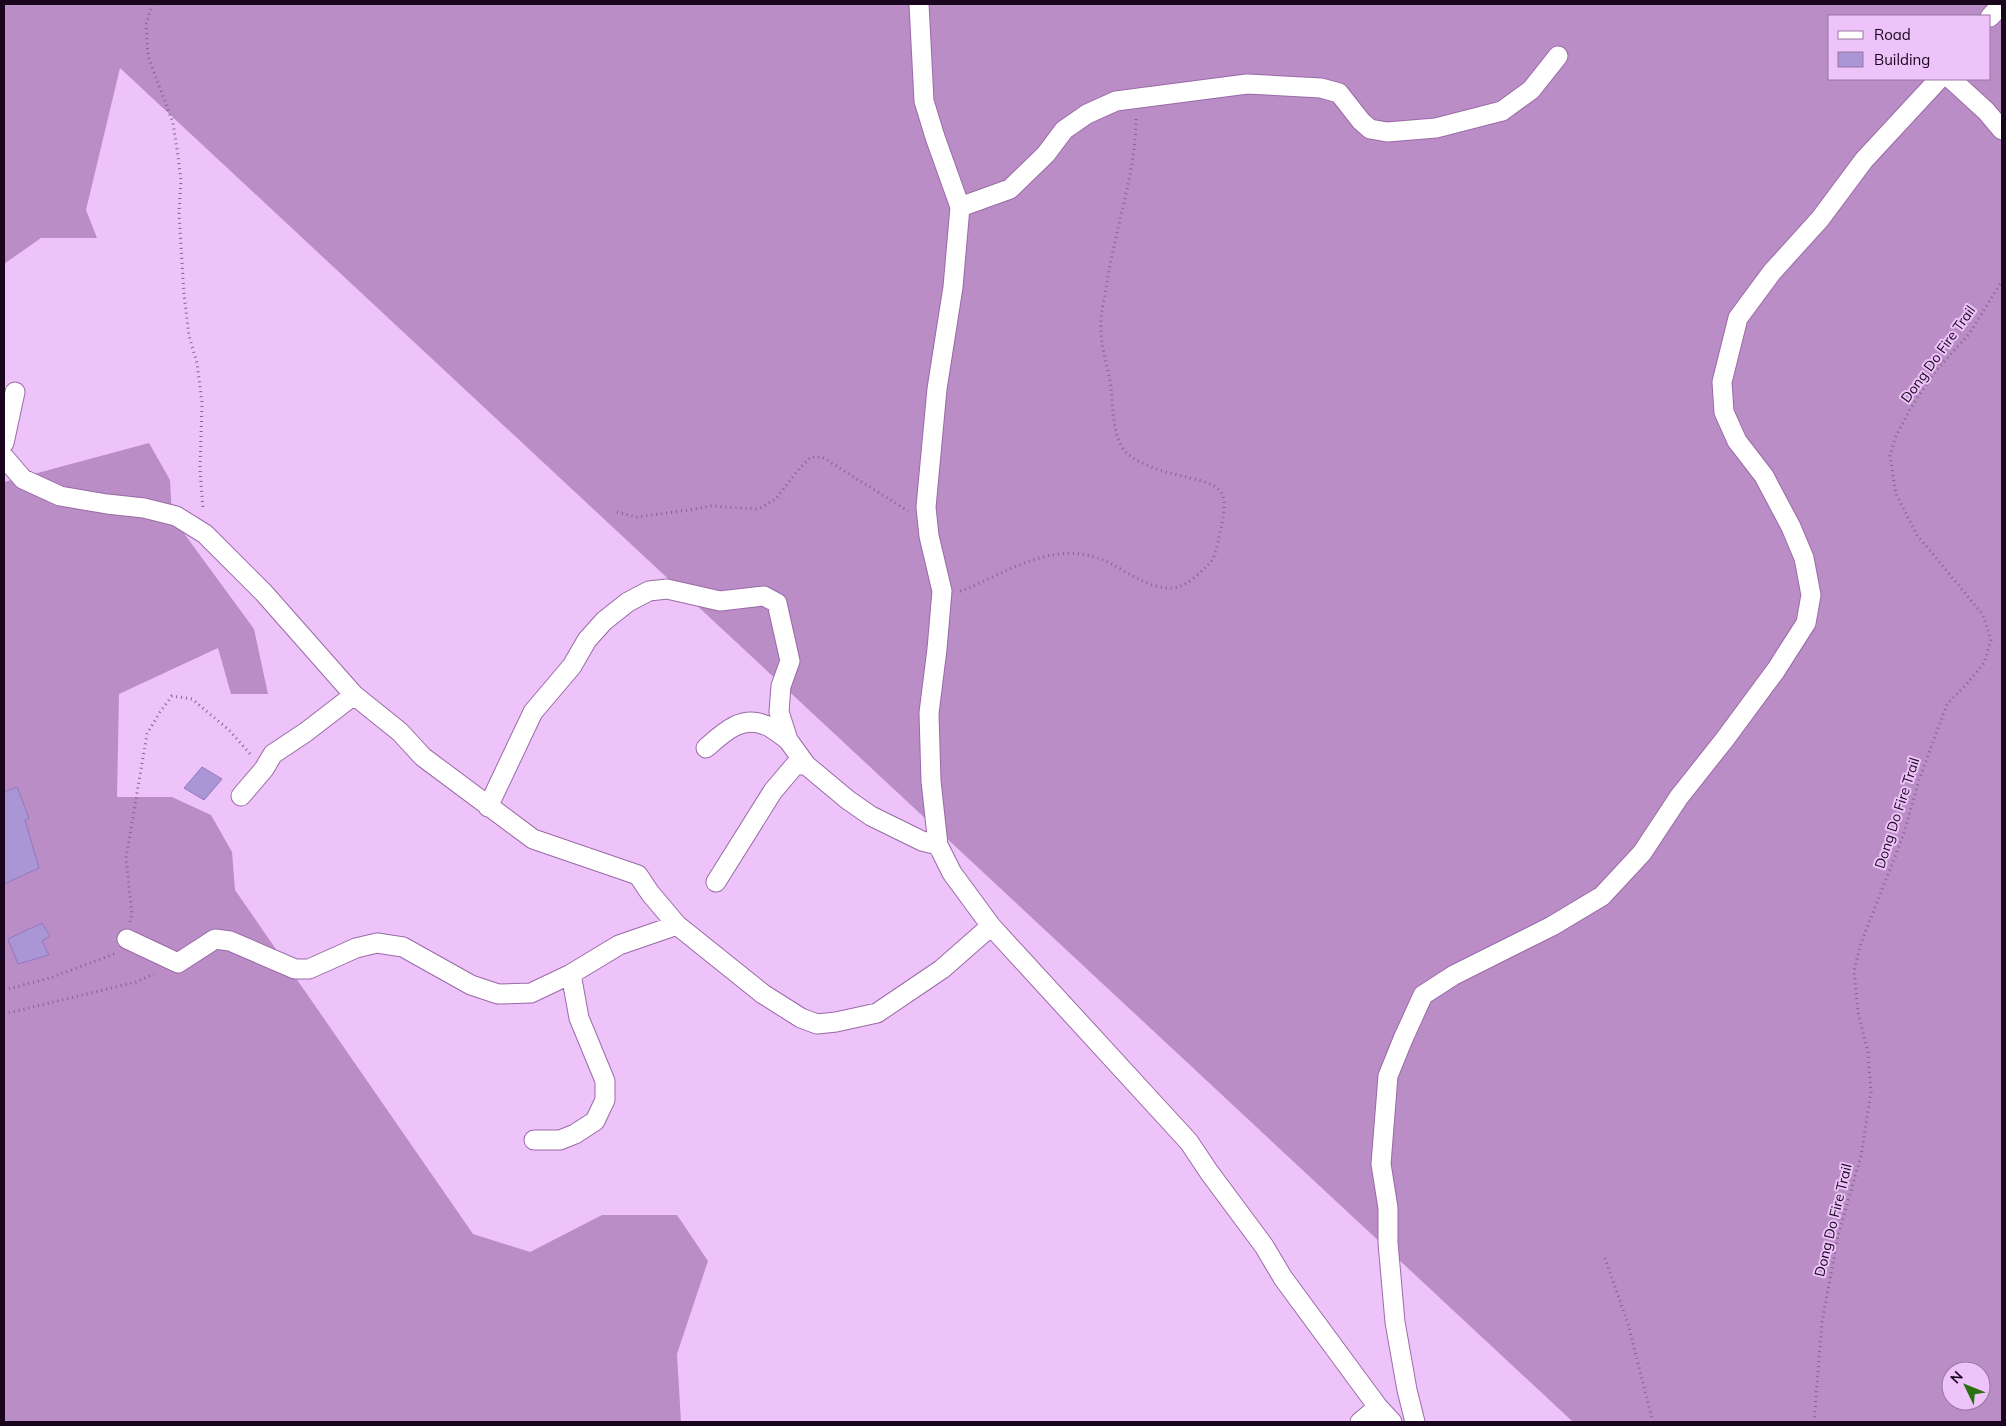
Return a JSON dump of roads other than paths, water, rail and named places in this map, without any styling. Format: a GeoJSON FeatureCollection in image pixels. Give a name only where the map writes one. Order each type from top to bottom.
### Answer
{"type":"FeatureCollection","features":[{"type":"Feature","properties":{"kind":"street"},"geometry":{"type":"LineString","coordinates":[[919,4],[924,101],[960,207],[953,287],[937,389],[926,508],[942,591],[937,649],[928,713],[931,781],[938,845],[952,873],[991,926],[1189,1142],[1264,1246],[1283,1278],[1378,1407],[1392,1422]]}},
{"type":"Feature","properties":{"kind":"street"},"geometry":{"type":"LineString","coordinates":[[1991,16],[2002,4]]}},
{"type":"Feature","properties":{"kind":"street"},"geometry":{"type":"LineString","coordinates":[[960,207],[1010,189],[1046,154],[1064,130],[1088,114],[1116,101],[1247,84],[1321,88],[1339,94],[1370,129],[1387,132],[1436,128],[1502,111],[1531,90],[1558,56]]}},
{"type":"Feature","properties":{"kind":"street"},"geometry":{"type":"LineString","coordinates":[[1415,1422],[1407,1390],[1395,1322],[1388,1243],[1388,1208],[1381,1164],[1388,1076],[1423,995],[1454,974],[1552,926],[1602,896],[1642,853],[1679,797],[1776,670],[1806,623],[1811,595],[1804,558],[1792,527],[1764,476],[1738,440],[1724,412],[1722,382],[1738,318],[1772,272],[1820,219],[1864,160],[1938,80]]}},
{"type":"Feature","properties":{"kind":"street"},"geometry":{"type":"LineString","coordinates":[[1952,80],[1986,111],[2002,130]]}},
{"type":"Feature","properties":{"kind":"street"},"geometry":{"type":"LineString","coordinates":[[4,443],[15,392]]}},
{"type":"Feature","properties":{"kind":"street"},"geometry":{"type":"LineString","coordinates":[[4,457],[23,479],[60,496],[144,508],[176,516],[205,534],[264,593],[354,696],[400,732],[423,757],[533,840],[638,875],[650,893],[677,925],[763,994],[802,1018],[817,1024],[877,1013],[942,970],[991,926]]}},
{"type":"Feature","properties":{"kind":"street"},"geometry":{"type":"LineString","coordinates":[[488,807],[534,712],[572,666],[587,640],[604,621],[628,602],[648,591],[667,589],[720,600],[764,596],[778,603],[790,661],[781,686],[779,712],[788,740],[806,765],[848,800],[871,816],[922,841],[938,845]]}},
{"type":"Feature","properties":{"kind":"street"},"geometry":{"type":"LineString","coordinates":[[241,796],[264,769],[273,754],[354,696]]}},
{"type":"Feature","properties":{"kind":"street"},"geometry":{"type":"LineString","coordinates":[[706,748],[722,733],[746,721],[765,725],[788,740]]}},
{"type":"Feature","properties":{"kind":"street"},"geometry":{"type":"LineString","coordinates":[[716,882],[773,791],[786,774],[795,765],[806,765]]}},
{"type":"Feature","properties":{"kind":"street"},"geometry":{"type":"LineString","coordinates":[[127,938],[178,963],[216,938],[230,941],[295,969],[309,969],[356,948],[377,943],[403,947],[471,985],[498,994],[531,992],[571,974],[619,945],[677,925]]}},
{"type":"Feature","properties":{"kind":"street"},"geometry":{"type":"LineString","coordinates":[[534,1140],[560,1140],[574,1134],[595,1121],[605,1100],[605,1081],[579,1018],[571,974]]}},
{"type":"Feature","properties":{"kind":"street"},"geometry":{"type":"LineString","coordinates":[[1360,1422],[1378,1407]]}}]}
